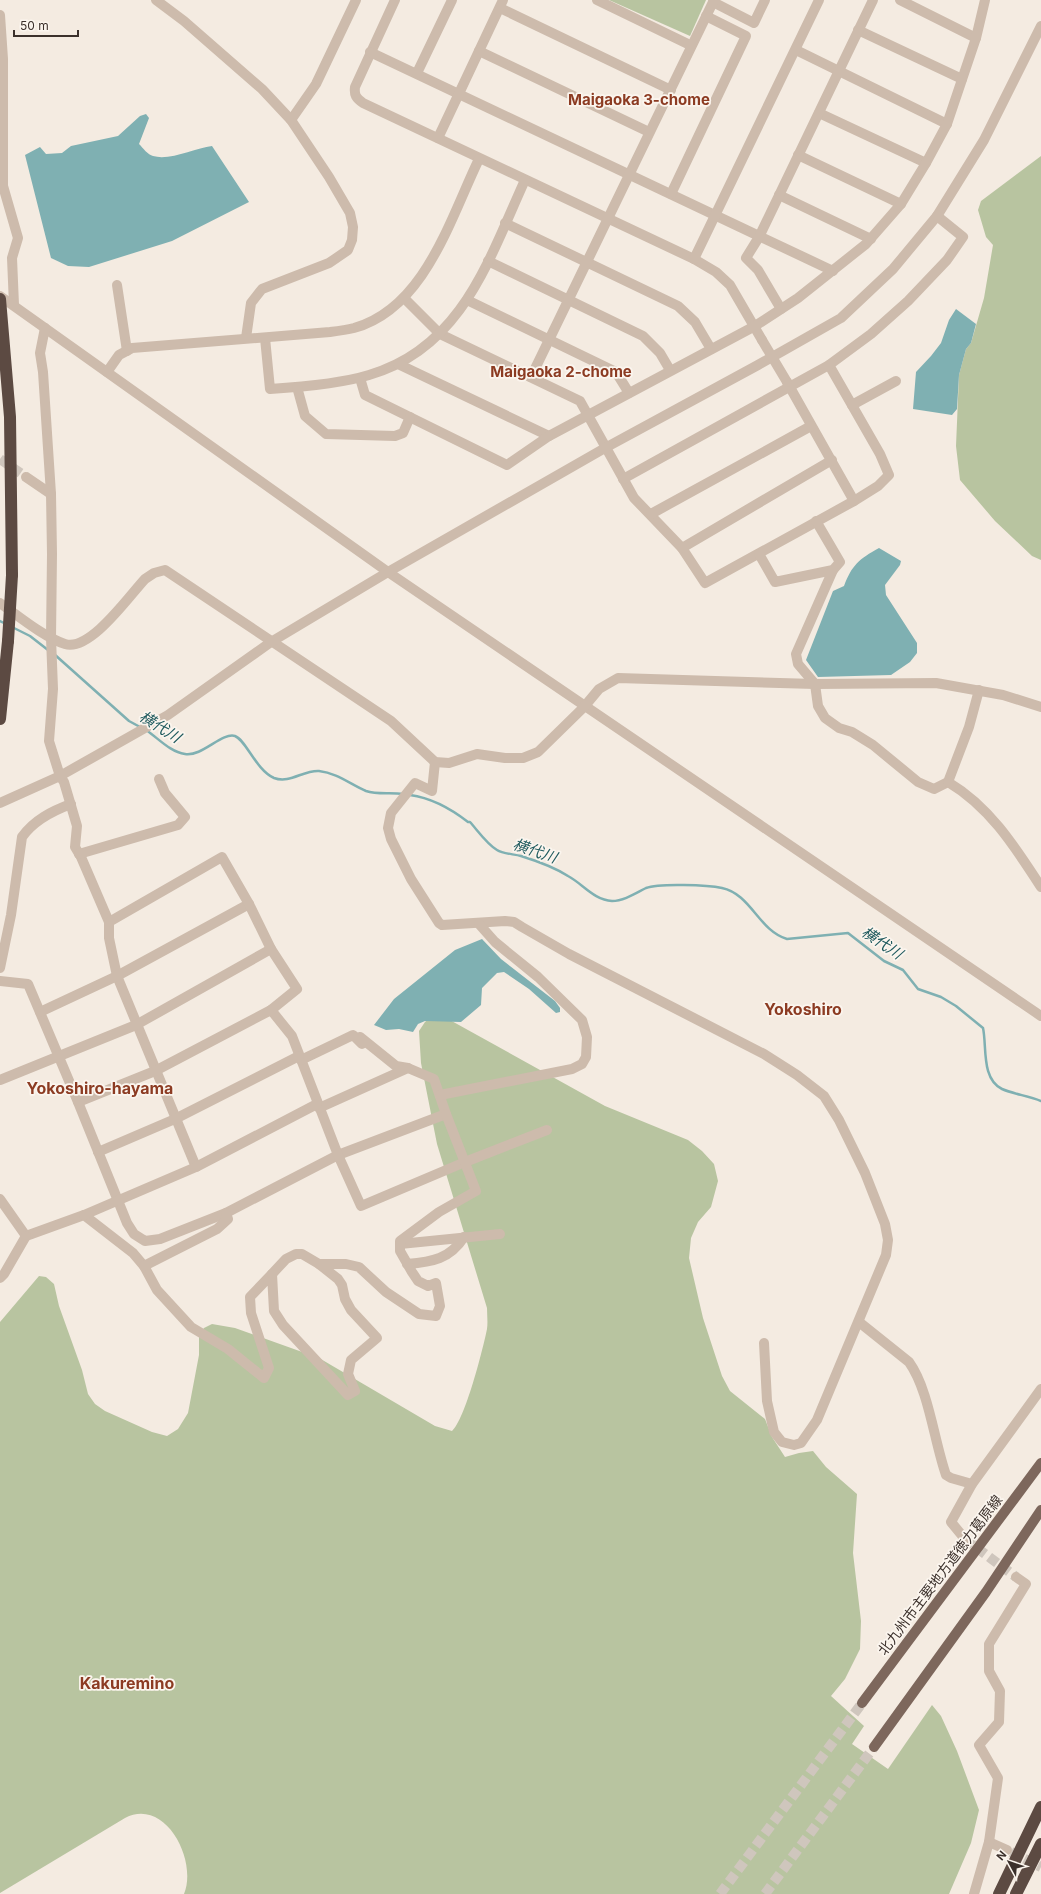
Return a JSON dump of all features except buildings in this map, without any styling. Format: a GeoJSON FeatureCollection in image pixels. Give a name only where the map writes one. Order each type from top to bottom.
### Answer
{"type":"FeatureCollection","features":[{"type":"Feature","properties":{"kind":"highway"},"geometry":{"type":"LineString","coordinates":[[0,297],[10,416],[12,574],[8,641],[0,719]]}},
{"type":"Feature","properties":{"kind":"highway"},"geometry":{"type":"LineString","coordinates":[[999,1894],[1041,1807]]}},
{"type":"Feature","properties":{"kind":"highway"},"geometry":{"type":"LineString","coordinates":[[1016,1894],[1041,1844]]}},
{"type":"Feature","properties":{"kind":"main road","name":"北九州市主要地方道徳力葛原線"},"geometry":{"type":"LineString","coordinates":[[862,1703],[1041,1463]]}},
{"type":"Feature","properties":{"kind":"main road"},"geometry":{"type":"LineString","coordinates":[[874,1747],[986,1592],[1041,1510]]}},
{"type":"Feature","properties":{"kind":"street"},"geometry":{"type":"LineString","coordinates":[[156,0],[184,21],[262,89],[291,120],[329,177],[350,214],[353,227],[352,240],[348,250],[329,263],[262,290],[251,303],[246,338]]}},
{"type":"Feature","properties":{"kind":"street"},"geometry":{"type":"LineString","coordinates":[[291,120],[316,84],[356,0]]}},
{"type":"Feature","properties":{"kind":"street"},"geometry":{"type":"LineString","coordinates":[[395,0],[355,87],[354,94],[358,99],[362,103],[438,138],[479,159],[694,259],[716,272],[730,284],[832,460],[854,501]]}},
{"type":"Feature","properties":{"kind":"street"},"geometry":{"type":"LineString","coordinates":[[417,73],[452,0]]}},
{"type":"Feature","properties":{"kind":"street"},"geometry":{"type":"LineString","coordinates":[[597,0],[690,45]]}},
{"type":"Feature","properties":{"kind":"street"},"geometry":{"type":"LineString","coordinates":[[531,377],[608,220],[649,132],[671,90],[690,45],[713,1],[754,23],[765,0]]}},
{"type":"Feature","properties":{"kind":"street"},"geometry":{"type":"LineString","coordinates":[[694,259],[819,0]]}},
{"type":"Feature","properties":{"kind":"street"},"geometry":{"type":"LineString","coordinates":[[781,309],[758,270],[746,258],[759,237],[873,0]]}},
{"type":"Feature","properties":{"kind":"street"},"geometry":{"type":"LineString","coordinates":[[900,0],[976,38]]}},
{"type":"Feature","properties":{"kind":"street"},"geometry":{"type":"LineString","coordinates":[[360,378],[365,395],[507,465],[549,436],[670,370],[755,326],[833,271],[871,239],[901,204],[926,163],[947,124],[976,38],[985,0]]}},
{"type":"Feature","properties":{"kind":"street"},"geometry":{"type":"LineString","coordinates":[[438,138],[502,4],[671,90]]}},
{"type":"Feature","properties":{"kind":"street"},"geometry":{"type":"LineString","coordinates":[[0,15],[3,59],[3,186],[18,238],[12,258],[14,305]]}},
{"type":"Feature","properties":{"kind":"street"},"geometry":{"type":"LineString","coordinates":[[671,194],[746,36],[706,16]]}},
{"type":"Feature","properties":{"kind":"street"},"geometry":{"type":"LineString","coordinates":[[0,803],[60,776],[168,715],[272,642],[388,572],[605,448],[758,365],[840,318],[893,269],[937,216],[984,140],[1041,26]]}},
{"type":"Feature","properties":{"kind":"street"},"geometry":{"type":"LineString","coordinates":[[858,30],[962,79]]}},
{"type":"Feature","properties":{"kind":"street"},"geometry":{"type":"LineString","coordinates":[[796,50],[838,72],[947,124]]}},
{"type":"Feature","properties":{"kind":"street"},"geometry":{"type":"LineString","coordinates":[[479,51],[649,132]]}},
{"type":"Feature","properties":{"kind":"street"},"geometry":{"type":"LineString","coordinates":[[370,52],[833,271]]}},
{"type":"Feature","properties":{"kind":"street"},"geometry":{"type":"LineString","coordinates":[[819,112],[926,163]]}},
{"type":"Feature","properties":{"kind":"street"},"geometry":{"type":"LineString","coordinates":[[798,155],[901,204]]}},
{"type":"Feature","properties":{"kind":"street"},"geometry":{"type":"LineString","coordinates":[[107,372],[119,355],[132,348],[330,332],[355,328],[379,317],[404,298],[425,272],[440,244],[479,159]]}},
{"type":"Feature","properties":{"kind":"street"},"geometry":{"type":"LineString","coordinates":[[265,338],[270,389],[297,387],[360,378],[398,364],[424,348],[454,319],[467,300],[488,261],[525,180]]}},
{"type":"Feature","properties":{"kind":"street"},"geometry":{"type":"LineString","coordinates":[[779,195],[871,239]]}},
{"type":"Feature","properties":{"kind":"street"},"geometry":{"type":"LineString","coordinates":[[622,479],[788,385],[829,365],[871,334],[908,301],[947,260],[963,237],[937,216]]}},
{"type":"Feature","properties":{"kind":"street"},"geometry":{"type":"LineString","coordinates":[[505,223],[678,306],[695,322],[711,349]]}},
{"type":"Feature","properties":{"kind":"street"},"geometry":{"type":"LineString","coordinates":[[488,261],[643,336],[660,353],[670,370]]}},
{"type":"Feature","properties":{"kind":"street"},"geometry":{"type":"LineString","coordinates":[[117,285],[127,351]]}},
{"type":"Feature","properties":{"kind":"street"},"geometry":{"type":"LineString","coordinates":[[0,297],[14,305],[388,572],[584,707],[1041,1016]]}},
{"type":"Feature","properties":{"kind":"street"},"geometry":{"type":"LineString","coordinates":[[404,298],[440,334],[580,401],[622,479],[634,498],[682,548],[704,583],[854,501],[878,486],[889,475],[880,454],[829,365]]}},
{"type":"Feature","properties":{"kind":"street"},"geometry":{"type":"LineString","coordinates":[[467,300],[616,372],[628,393]]}},
{"type":"Feature","properties":{"kind":"street"},"geometry":{"type":"LineString","coordinates":[[45,328],[40,353],[43,372],[51,494],[51,638],[53,689],[49,741],[60,776],[64,782],[77,826],[75,847],[109,922],[109,938],[117,976],[196,1167]]}},
{"type":"Feature","properties":{"kind":"street"},"geometry":{"type":"LineString","coordinates":[[398,364],[549,436]]}},
{"type":"Feature","properties":{"kind":"street"},"geometry":{"type":"LineString","coordinates":[[852,405],[896,381]]}},
{"type":"Feature","properties":{"kind":"street"},"geometry":{"type":"LineString","coordinates":[[297,387],[305,416],[326,434],[395,436],[403,433],[410,417]]}},
{"type":"Feature","properties":{"kind":"street"},"geometry":{"type":"LineString","coordinates":[[651,514],[811,426]]}},
{"type":"Feature","properties":{"kind":"street"},"geometry":{"type":"LineString","coordinates":[[682,548],[832,460]]}},
{"type":"Feature","properties":{"kind":"street"},"geometry":{"type":"LineString","coordinates":[[26,477],[51,494]]}},
{"type":"Feature","properties":{"kind":"street"},"geometry":{"type":"LineString","coordinates":[[816,521],[840,562],[833,570],[796,654],[798,664],[815,684],[818,706],[825,718],[839,728],[852,732],[873,745],[918,782],[934,790],[948,782],[969,727],[979,690]]}},
{"type":"Feature","properties":{"kind":"street"},"geometry":{"type":"LineString","coordinates":[[758,554],[775,582],[833,570]]}},
{"type":"Feature","properties":{"kind":"street"},"geometry":{"type":"LineString","coordinates":[[0,603],[51,638],[66,645],[81,644],[96,633],[145,579],[154,573],[165,570],[391,721],[435,762],[449,763],[477,754],[504,758],[523,758],[538,752],[584,707],[599,689],[618,678],[815,684],[936,683],[979,690],[1041,707]]}},
{"type":"Feature","properties":{"kind":"street"},"geometry":{"type":"LineString","coordinates":[[435,762],[432,791],[415,783],[391,813],[388,828],[391,839],[411,879],[439,923],[442,925],[479,924],[505,921],[518,924],[569,954],[764,1054],[797,1075],[824,1096],[839,1120],[865,1173],[885,1224],[888,1240],[886,1255],[859,1322],[817,1420],[801,1443],[794,1445],[782,1442],[774,1432],[767,1401],[764,1343]]}},
{"type":"Feature","properties":{"kind":"street"},"geometry":{"type":"LineString","coordinates":[[79,854],[178,825],[185,817],[165,793],[159,779]]}},
{"type":"Feature","properties":{"kind":"street"},"geometry":{"type":"LineString","coordinates":[[948,782],[966,792],[1006,833],[1041,887]]}},
{"type":"Feature","properties":{"kind":"street"},"geometry":{"type":"LineString","coordinates":[[0,968],[11,915],[22,838],[29,828],[52,812],[71,804]]}},
{"type":"Feature","properties":{"kind":"street"},"geometry":{"type":"LineString","coordinates":[[78,1102],[155,1071],[271,1010],[297,988],[271,949],[249,904],[222,857],[109,922]]}},
{"type":"Feature","properties":{"kind":"street"},"geometry":{"type":"LineString","coordinates":[[40,1012],[117,976],[249,904]]}},
{"type":"Feature","properties":{"kind":"street"},"geometry":{"type":"LineString","coordinates":[[440,1095],[572,1069],[582,1064],[586,1057],[587,1037],[582,1020],[538,976],[496,942],[479,924]]}},
{"type":"Feature","properties":{"kind":"street"},"geometry":{"type":"LineString","coordinates":[[0,1080],[136,1025],[271,949]]}},
{"type":"Feature","properties":{"kind":"street"},"geometry":{"type":"LineString","coordinates":[[0,981],[28,984],[78,1102],[117,1200],[134,1234],[145,1241],[160,1239],[226,1213],[338,1156],[446,1114]]}},
{"type":"Feature","properties":{"kind":"street"},"geometry":{"type":"LineString","coordinates":[[271,1010],[292,1036],[318,1106],[360,1206],[465,1162],[547,1130]]}},
{"type":"Feature","properties":{"kind":"street"},"geometry":{"type":"LineString","coordinates":[[98,1152],[176,1119],[300,1058],[353,1035],[396,1066],[408,1068],[434,1079],[476,1191],[439,1212],[400,1241],[400,1251],[418,1281],[428,1286],[436,1283],[440,1306],[436,1316],[418,1314],[386,1292],[359,1267],[346,1264],[319,1264]]}},
{"type":"Feature","properties":{"kind":"street"},"geometry":{"type":"LineString","coordinates":[[0,1278],[4,1274],[26,1236],[84,1215],[196,1167],[318,1106],[408,1068]]}},
{"type":"Feature","properties":{"kind":"street"},"geometry":{"type":"LineString","coordinates":[[0,1199],[26,1236]]}},
{"type":"Feature","properties":{"kind":"street"},"geometry":{"type":"LineString","coordinates":[[144,1266],[217,1229],[228,1219],[226,1213]]}},
{"type":"Feature","properties":{"kind":"street"},"geometry":{"type":"LineString","coordinates":[[84,1215],[134,1253],[144,1266],[156,1290],[191,1327],[228,1349],[264,1378],[269,1368],[251,1313],[250,1297],[286,1259],[296,1254],[302,1254],[319,1264],[338,1279],[342,1285],[345,1299],[351,1310],[377,1338],[351,1360],[348,1374],[355,1391],[348,1394],[283,1326],[274,1311],[272,1274]]}},
{"type":"Feature","properties":{"kind":"street"},"geometry":{"type":"LineString","coordinates":[[400,1244],[500,1234]]}},
{"type":"Feature","properties":{"kind":"street"},"geometry":{"type":"LineString","coordinates":[[407,1264],[424,1263],[447,1256],[456,1248],[464,1237]]}},
{"type":"Feature","properties":{"kind":"street"},"geometry":{"type":"LineString","coordinates":[[859,1322],[909,1362],[914,1369],[922,1391],[946,1475],[972,1484]]}},
{"type":"Feature","properties":{"kind":"street"},"geometry":{"type":"LineString","coordinates":[[965,1539],[951,1522],[972,1484],[1041,1389]]}},
{"type":"Feature","properties":{"kind":"street"},"geometry":{"type":"LineString","coordinates":[[974,1894],[989,1842],[998,1778],[979,1745],[999,1722],[1000,1691],[989,1671],[989,1644],[1026,1584],[1016,1577]]}},
{"type":"Feature","properties":{"kind":"street"},"geometry":{"type":"LineString","coordinates":[[989,1842],[1008,1850]]}},
{"type":"Feature","properties":{"kind":"green space"},"geometry":{"type":"Polygon","coordinates":[[[609,0],[706,0],[690,36],[609,0]]]}},
{"type":"Feature","properties":{"kind":"green space"},"geometry":{"type":"Polygon","coordinates":[[[1041,156],[1041,560],[1032,556],[995,521],[960,480],[956,446],[959,375],[966,349],[971,343],[984,298],[993,245],[986,237],[978,210],[981,201],[1041,156]]]}},
{"type":"Feature","properties":{"kind":"green space"},"geometry":{"type":"Polygon","coordinates":[[[439,1014],[605,1106],[688,1140],[702,1151],[714,1164],[718,1181],[711,1207],[698,1222],[691,1238],[689,1258],[703,1318],[722,1376],[730,1391],[765,1419],[772,1437],[785,1457],[813,1451],[826,1467],[857,1494],[853,1553],[861,1621],[860,1649],[845,1679],[831,1696],[864,1726],[852,1744],[888,1769],[932,1705],[941,1716],[957,1751],[979,1810],[971,1843],[949,1894],[184,1894],[187,1880],[186,1865],[182,1849],[175,1835],[165,1824],[153,1816],[140,1814],[125,1818],[0,1893],[0,1322],[39,1276],[46,1277],[54,1284],[59,1306],[82,1370],[88,1394],[95,1404],[105,1411],[152,1432],[167,1436],[178,1429],[188,1413],[199,1355],[199,1335],[204,1328],[212,1324],[235,1328],[319,1358],[435,1426],[452,1431],[457,1424],[468,1399],[478,1367],[487,1329],[487,1308],[437,1144],[421,1063],[419,1031],[431,1016],[439,1014]]]}},
{"type":"Feature","properties":{"kind":"water"},"geometry":{"type":"Polygon","coordinates":[[[146,114],[149,118],[139,144],[147,153],[153,156],[167,157],[212,146],[249,202],[172,241],[89,267],[68,266],[51,258],[25,155],[40,147],[46,154],[62,153],[71,146],[118,136],[140,116],[146,114]]]}},
{"type":"Feature","properties":{"kind":"water"},"geometry":{"type":"Polygon","coordinates":[[[956,309],[976,324],[971,343],[966,349],[959,375],[957,409],[952,415],[913,409],[916,372],[941,343],[949,320],[956,309]]]}},
{"type":"Feature","properties":{"kind":"water"},"geometry":{"type":"Polygon","coordinates":[[[879,548],[901,561],[900,565],[885,585],[886,595],[917,643],[917,653],[910,662],[891,675],[818,677],[806,660],[833,591],[844,586],[853,568],[861,559],[879,548]]]}},
{"type":"Feature","properties":{"kind":"water"},"geometry":{"type":"Polygon","coordinates":[[[482,939],[501,959],[555,1001],[560,1008],[560,1012],[556,1013],[529,989],[504,972],[497,973],[482,988],[481,1005],[461,1022],[425,1021],[418,1024],[413,1032],[399,1029],[386,1030],[374,1025],[394,999],[455,950],[482,939]]]}},
{"type":"Feature","properties":{"kind":"waterway","name":"横代川"},"geometry":{"type":"LineString","coordinates":[[0,621],[6,624]]}},
{"type":"Feature","properties":{"kind":"waterway","name":"横代川"},"geometry":{"type":"LineString","coordinates":[[12,627],[30,636],[48,650]]}},
{"type":"Feature","properties":{"kind":"waterway","name":"横代川"},"geometry":{"type":"LineString","coordinates":[[54,654],[129,721],[140,727]]}},
{"type":"Feature","properties":{"kind":"waterway","name":"横代川"},"geometry":{"type":"LineString","coordinates":[[146,730],[169,748],[185,754],[198,752],[224,738],[235,736],[243,743],[262,769],[274,778],[286,779],[313,771],[319,771],[338,776],[366,791],[375,793],[403,794]]}},
{"type":"Feature","properties":{"kind":"waterway","name":"横代川"},"geometry":{"type":"LineString","coordinates":[[410,795],[418,796],[440,804],[470,822],[486,841],[499,851],[521,856],[551,867],[573,879],[594,895],[606,900],[621,900],[652,886],[695,885],[715,887],[722,888],[740,897],[769,928],[777,935],[787,939],[848,933],[884,961],[903,970],[918,989],[941,997],[956,1006],[983,1028],[986,1062],[991,1078],[995,1084],[1006,1091],[1041,1101]]}},
{"type":"Feature","properties":{"kind":"tunnel"},"geometry":{"type":"LineString","coordinates":[[0,459],[26,477]]}},
{"type":"Feature","properties":{"kind":"tunnel"},"geometry":{"type":"LineString","coordinates":[[965,1539],[1016,1577]]}},
{"type":"Feature","properties":{"kind":"tunnel"},"geometry":{"type":"LineString","coordinates":[[720,1894],[862,1703]]}},
{"type":"Feature","properties":{"kind":"tunnel"},"geometry":{"type":"LineString","coordinates":[[765,1894],[874,1747]]}},
{"type":"Feature","properties":{"kind":"tunnel"},"geometry":{"type":"LineString","coordinates":[[1011,1852],[1041,1867]]}},
{"type":"Feature","properties":{"kind":"district","name":"Maigaoka 3-chome"},"geometry":{"type":"Point","coordinates":[639,100]}},
{"type":"Feature","properties":{"kind":"district","name":"Maigaoka 2-chome"},"geometry":{"type":"Point","coordinates":[561,372]}},
{"type":"Feature","properties":{"kind":"district","name":"Yokoshiro"},"geometry":{"type":"Point","coordinates":[803,1009]}},
{"type":"Feature","properties":{"kind":"district","name":"Yokoshiro-hayama"},"geometry":{"type":"Point","coordinates":[100,1088]}},
{"type":"Feature","properties":{"kind":"district","name":"Kakuremino"},"geometry":{"type":"Point","coordinates":[127,1683]}}]}
